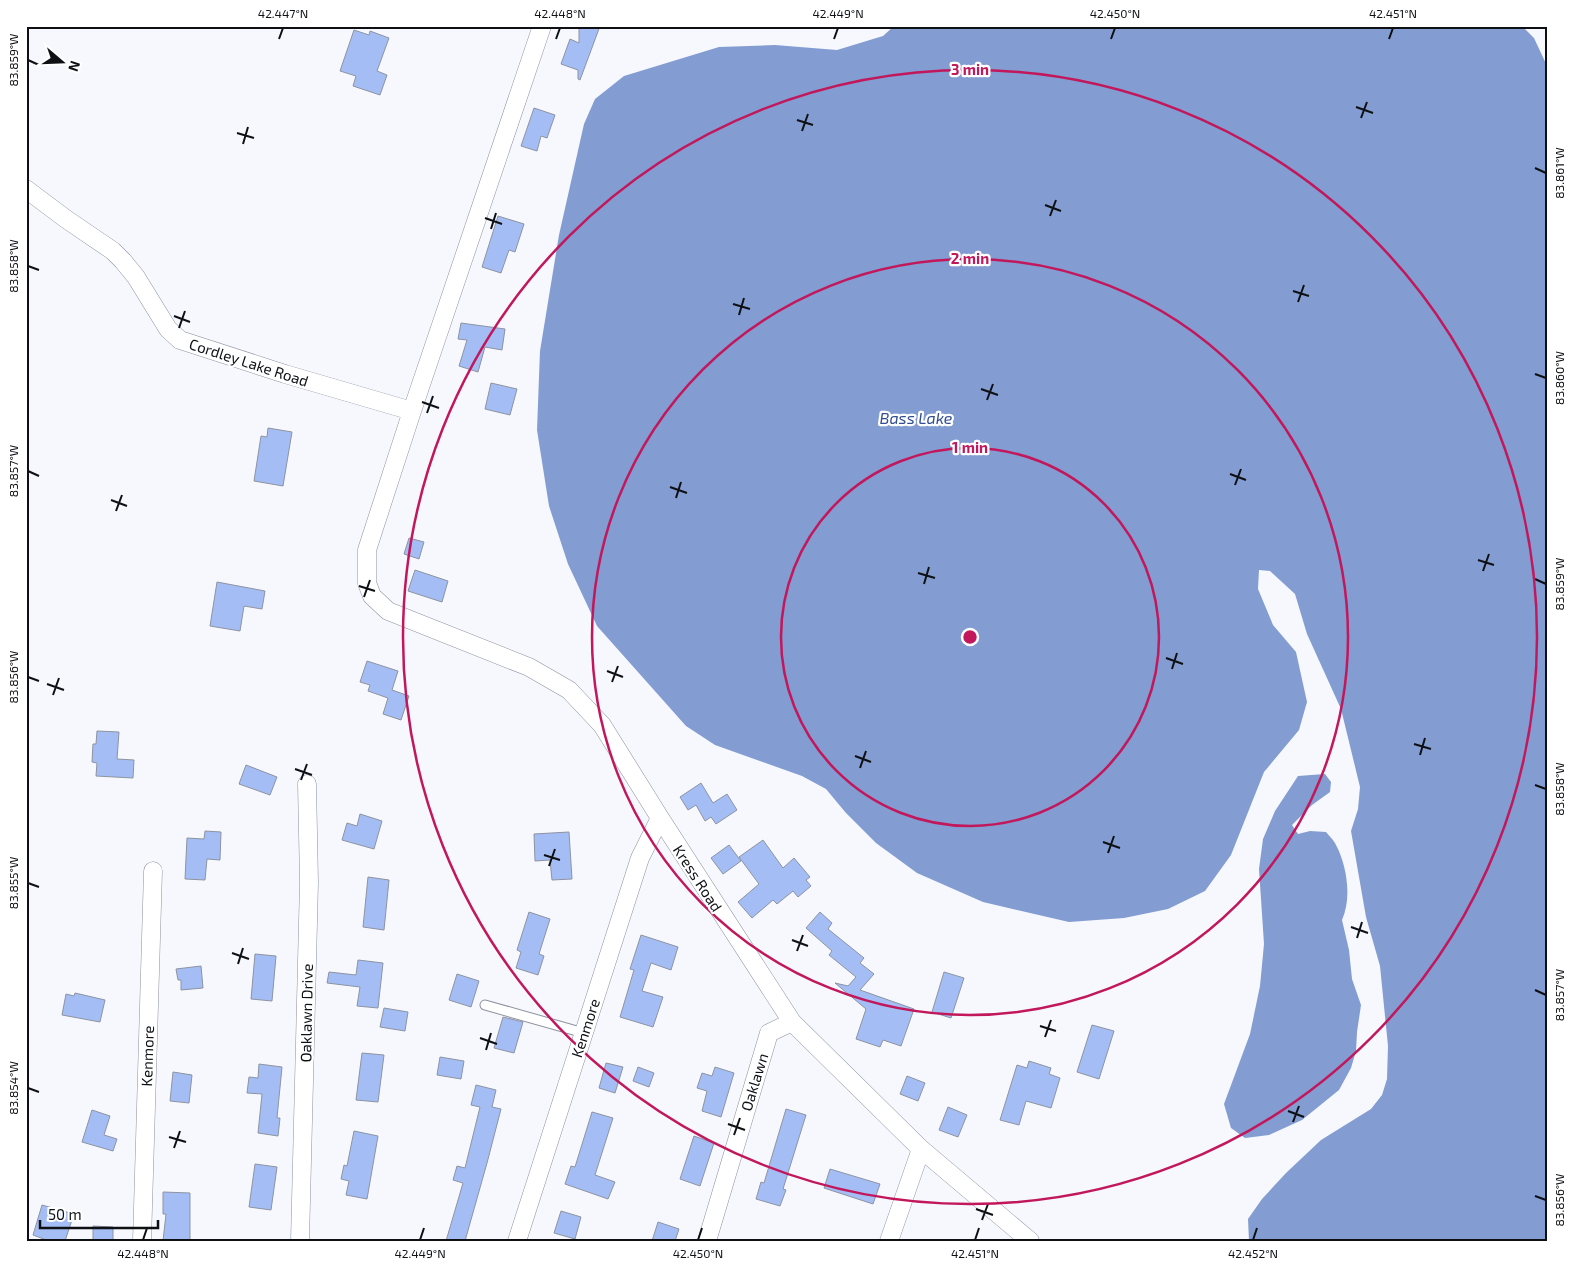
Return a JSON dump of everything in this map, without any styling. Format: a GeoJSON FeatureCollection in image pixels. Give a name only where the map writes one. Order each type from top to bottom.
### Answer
{"type":"FeatureCollection","features":[{"type":"Feature","properties":{"kind":"street"},"geometry":{"type":"LineString","coordinates":[[412,411],[542,26]]}},
{"type":"Feature","properties":{"kind":"street","name":"Cordley Lake Road"},"geometry":{"type":"LineString","coordinates":[[26,190],[113,251],[124,261],[168,329],[180,340],[285,374],[412,411]]}},
{"type":"Feature","properties":{"kind":"street","name":"Kress Road"},"geometry":{"type":"LineString","coordinates":[[412,411],[367,550],[367,582],[372,596],[388,611],[529,667],[570,690],[602,725],[792,1022],[921,1148],[1021,1238]]}},
{"type":"Feature","properties":{"kind":"street","name":"Oaklawn Drive"},"geometry":{"type":"LineString","coordinates":[[300,1241],[309,882],[307,784]]}},
{"type":"Feature","properties":{"kind":"street","name":"Kenmore"},"geometry":{"type":"LineString","coordinates":[[517,1241],[640,858],[660,818]]}},
{"type":"Feature","properties":{"kind":"street","name":"Kenmore"},"geometry":{"type":"LineString","coordinates":[[142,1241],[153,871]]}},
{"type":"Feature","properties":{"kind":"street","name":"Oaklawn"},"geometry":{"type":"LineString","coordinates":[[706,1241],[769,1033],[792,1022]]}},
{"type":"Feature","properties":{"kind":"street"},"geometry":{"type":"LineString","coordinates":[[889,1241],[921,1148]]}},
{"type":"Feature","properties":{"kind":"lane"},"geometry":{"type":"LineString","coordinates":[[485,1005],[584,1033]]}},
{"type":"Feature","properties":{"kind":"water","name":"Bass Lake"},"geometry":{"type":"Polygon","coordinates":[[[894,26],[1522,26],[1534,38],[1548,68],[1548,1241],[1249,1241],[1248,1219],[1262,1199],[1321,1140],[1371,1109],[1382,1095],[1387,1079],[1388,1046],[1380,966],[1366,917],[1351,831],[1358,809],[1360,787],[1341,709],[1307,634],[1295,594],[1270,571],[1259,570],[1258,589],[1273,625],[1296,652],[1307,702],[1299,730],[1264,772],[1231,855],[1205,891],[1168,909],[1124,918],[1069,922],[983,902],[917,873],[876,843],[846,813],[826,789],[802,776],[715,745],[686,726],[597,626],[568,564],[549,506],[537,430],[540,351],[559,235],[584,124],[595,99],[624,76],[719,47],[775,45],[837,50],[883,36],[894,26]]]}},
{"type":"Feature","properties":{"kind":"water"},"geometry":{"type":"Polygon","coordinates":[[[1325,774],[1331,782],[1330,792],[1312,805],[1292,825],[1298,834],[1310,831],[1326,832],[1335,843],[1343,862],[1347,882],[1347,902],[1342,920],[1349,950],[1352,979],[1361,1005],[1356,1051],[1351,1068],[1339,1090],[1302,1120],[1269,1135],[1245,1138],[1231,1128],[1224,1104],[1250,1034],[1260,986],[1264,944],[1259,869],[1263,839],[1275,811],[1298,776],[1325,774]]]}},
{"type":"Feature","properties":{"kind":"building"},"geometry":{"type":"Polygon","coordinates":[[[579,26],[600,26],[580,80],[578,79],[578,70],[561,64],[570,39],[579,43],[579,26]]]}},
{"type":"Feature","properties":{"kind":"building"},"geometry":{"type":"Polygon","coordinates":[[[354,30],[369,35],[370,31],[389,38],[377,71],[387,75],[380,95],[353,86],[356,76],[340,71],[354,30]]]}},
{"type":"Feature","properties":{"kind":"building"},"geometry":{"type":"Polygon","coordinates":[[[534,108],[555,115],[547,138],[541,136],[537,151],[521,146],[534,108]]]}},
{"type":"Feature","properties":{"kind":"building"},"geometry":{"type":"Polygon","coordinates":[[[498,216],[524,224],[515,252],[509,250],[501,273],[482,267],[498,216]]]}},
{"type":"Feature","properties":{"kind":"building"},"geometry":{"type":"Polygon","coordinates":[[[461,323],[505,329],[502,350],[485,347],[478,372],[459,366],[467,340],[458,339],[461,323]]]}},
{"type":"Feature","properties":{"kind":"building"},"geometry":{"type":"Polygon","coordinates":[[[491,383],[517,389],[510,415],[485,409],[491,383]]]}},
{"type":"Feature","properties":{"kind":"building"},"geometry":{"type":"Polygon","coordinates":[[[268,428],[292,432],[283,486],[254,481],[261,436],[267,437],[268,428]]]}},
{"type":"Feature","properties":{"kind":"building"},"geometry":{"type":"Polygon","coordinates":[[[409,538],[424,542],[419,559],[404,554],[409,538]]]}},
{"type":"Feature","properties":{"kind":"building"},"geometry":{"type":"Polygon","coordinates":[[[415,570],[448,581],[442,602],[408,591],[415,570]]]}},
{"type":"Feature","properties":{"kind":"building"},"geometry":{"type":"Polygon","coordinates":[[[217,582],[265,591],[262,609],[244,606],[240,631],[210,626],[217,582]]]}},
{"type":"Feature","properties":{"kind":"building"},"geometry":{"type":"Polygon","coordinates":[[[367,661],[398,671],[392,690],[409,696],[401,720],[383,714],[388,698],[368,691],[370,685],[360,682],[367,661]]]}},
{"type":"Feature","properties":{"kind":"building"},"geometry":{"type":"Polygon","coordinates":[[[97,731],[119,732],[117,759],[134,760],[133,778],[96,776],[97,763],[92,762],[93,744],[96,744],[97,731]]]}},
{"type":"Feature","properties":{"kind":"building"},"geometry":{"type":"Polygon","coordinates":[[[246,765],[277,777],[270,795],[239,784],[246,765]]]}},
{"type":"Feature","properties":{"kind":"building"},"geometry":{"type":"Polygon","coordinates":[[[701,783],[713,803],[727,794],[737,810],[716,824],[711,817],[705,821],[696,805],[688,810],[680,797],[701,783]]]}},
{"type":"Feature","properties":{"kind":"building"},"geometry":{"type":"Polygon","coordinates":[[[360,814],[382,821],[374,849],[342,840],[347,823],[357,826],[360,814]]]}},
{"type":"Feature","properties":{"kind":"building"},"geometry":{"type":"Polygon","coordinates":[[[205,831],[221,832],[220,860],[207,859],[205,880],[185,879],[187,838],[204,839],[205,831]]]}},
{"type":"Feature","properties":{"kind":"building"},"geometry":{"type":"Polygon","coordinates":[[[569,832],[572,879],[552,880],[550,860],[535,861],[534,834],[569,832]]]}},
{"type":"Feature","properties":{"kind":"building"},"geometry":{"type":"Polygon","coordinates":[[[763,840],[783,868],[794,858],[810,877],[806,880],[811,886],[798,897],[793,891],[777,904],[773,900],[752,918],[738,902],[759,884],[739,857],[763,840]]]}},
{"type":"Feature","properties":{"kind":"building"},"geometry":{"type":"Polygon","coordinates":[[[729,845],[741,861],[723,874],[711,858],[729,845]]]}},
{"type":"Feature","properties":{"kind":"building"},"geometry":{"type":"Polygon","coordinates":[[[368,877],[389,880],[384,930],[363,927],[368,877]]]}},
{"type":"Feature","properties":{"kind":"building"},"geometry":{"type":"Polygon","coordinates":[[[529,912],[550,919],[539,954],[544,956],[538,975],[516,968],[521,952],[517,950],[529,912]]]}},
{"type":"Feature","properties":{"kind":"building"},"geometry":{"type":"Polygon","coordinates":[[[820,912],[832,923],[828,929],[864,958],[860,963],[874,974],[860,990],[914,1009],[901,1046],[883,1040],[880,1047],[856,1039],[866,1009],[835,983],[848,986],[856,977],[829,955],[832,951],[806,928],[820,912]]]}},
{"type":"Feature","properties":{"kind":"building"},"geometry":{"type":"Polygon","coordinates":[[[641,935],[678,947],[671,970],[651,963],[642,991],[663,997],[653,1027],[620,1017],[634,970],[630,969],[641,935]]]}},
{"type":"Feature","properties":{"kind":"building"},"geometry":{"type":"Polygon","coordinates":[[[255,954],[276,956],[272,1001],[251,999],[255,954]]]}},
{"type":"Feature","properties":{"kind":"building"},"geometry":{"type":"Polygon","coordinates":[[[358,960],[383,963],[378,1008],[357,1006],[360,987],[327,983],[329,972],[356,975],[358,960]]]}},
{"type":"Feature","properties":{"kind":"building"},"geometry":{"type":"Polygon","coordinates":[[[201,966],[203,988],[181,990],[181,980],[178,980],[176,969],[201,966]]]}},
{"type":"Feature","properties":{"kind":"building"},"geometry":{"type":"Polygon","coordinates":[[[944,972],[964,978],[951,1018],[932,1012],[944,972]]]}},
{"type":"Feature","properties":{"kind":"building"},"geometry":{"type":"Polygon","coordinates":[[[457,974],[479,981],[471,1007],[449,1000],[457,974]]]}},
{"type":"Feature","properties":{"kind":"building"},"geometry":{"type":"Polygon","coordinates":[[[75,993],[105,1000],[100,1022],[62,1015],[66,994],[74,996],[75,993]]]}},
{"type":"Feature","properties":{"kind":"building"},"geometry":{"type":"Polygon","coordinates":[[[384,1008],[408,1012],[405,1031],[380,1027],[384,1008]]]}},
{"type":"Feature","properties":{"kind":"building"},"geometry":{"type":"Polygon","coordinates":[[[503,1017],[523,1022],[514,1053],[494,1048],[503,1017]]]}},
{"type":"Feature","properties":{"kind":"building"},"geometry":{"type":"Polygon","coordinates":[[[1092,1025],[1114,1031],[1099,1079],[1077,1072],[1092,1025]]]}},
{"type":"Feature","properties":{"kind":"building"},"geometry":{"type":"Polygon","coordinates":[[[362,1053],[384,1055],[378,1102],[356,1100],[362,1053]]]}},
{"type":"Feature","properties":{"kind":"building"},"geometry":{"type":"Polygon","coordinates":[[[440,1057],[464,1061],[461,1079],[437,1075],[440,1057]]]}},
{"type":"Feature","properties":{"kind":"building"},"geometry":{"type":"Polygon","coordinates":[[[1029,1061],[1051,1068],[1049,1074],[1060,1078],[1051,1108],[1026,1101],[1019,1125],[1000,1120],[1017,1065],[1027,1068],[1029,1061]]]}},
{"type":"Feature","properties":{"kind":"building"},"geometry":{"type":"Polygon","coordinates":[[[606,1063],[623,1067],[615,1093],[599,1088],[606,1063]]]}},
{"type":"Feature","properties":{"kind":"building"},"geometry":{"type":"Polygon","coordinates":[[[259,1064],[282,1067],[277,1118],[280,1118],[278,1136],[258,1133],[262,1094],[247,1093],[249,1077],[258,1078],[259,1064]]]}},
{"type":"Feature","properties":{"kind":"building"},"geometry":{"type":"Polygon","coordinates":[[[638,1067],[654,1073],[649,1087],[633,1081],[638,1067]]]}},
{"type":"Feature","properties":{"kind":"building"},"geometry":{"type":"Polygon","coordinates":[[[715,1067],[734,1073],[721,1117],[702,1111],[707,1091],[697,1088],[702,1073],[712,1076],[715,1067]]]}},
{"type":"Feature","properties":{"kind":"building"},"geometry":{"type":"Polygon","coordinates":[[[173,1072],[192,1075],[189,1103],[170,1101],[173,1072]]]}},
{"type":"Feature","properties":{"kind":"building"},"geometry":{"type":"Polygon","coordinates":[[[907,1076],[925,1083],[918,1101],[900,1094],[907,1076]]]}},
{"type":"Feature","properties":{"kind":"building"},"geometry":{"type":"Polygon","coordinates":[[[476,1085],[496,1090],[492,1107],[501,1109],[465,1241],[446,1241],[463,1183],[453,1180],[457,1166],[465,1168],[480,1107],[471,1105],[476,1085]]]}},
{"type":"Feature","properties":{"kind":"building"},"geometry":{"type":"Polygon","coordinates":[[[948,1107],[967,1115],[958,1137],[939,1130],[948,1107]]]}},
{"type":"Feature","properties":{"kind":"building"},"geometry":{"type":"Polygon","coordinates":[[[786,1109],[806,1115],[783,1189],[786,1190],[780,1206],[756,1199],[761,1182],[764,1183],[786,1109]]]}},
{"type":"Feature","properties":{"kind":"building"},"geometry":{"type":"Polygon","coordinates":[[[92,1110],[110,1116],[104,1135],[117,1139],[113,1151],[82,1142],[92,1110]]]}},
{"type":"Feature","properties":{"kind":"building"},"geometry":{"type":"Polygon","coordinates":[[[592,1112],[613,1118],[595,1175],[615,1182],[608,1199],[565,1184],[571,1166],[575,1167],[592,1112]]]}},
{"type":"Feature","properties":{"kind":"building"},"geometry":{"type":"Polygon","coordinates":[[[354,1131],[378,1136],[367,1199],[346,1195],[349,1181],[341,1179],[344,1165],[347,1166],[354,1131]]]}},
{"type":"Feature","properties":{"kind":"building"},"geometry":{"type":"Polygon","coordinates":[[[694,1136],[714,1143],[700,1186],[680,1179],[694,1136]]]}},
{"type":"Feature","properties":{"kind":"building"},"geometry":{"type":"Polygon","coordinates":[[[255,1164],[277,1167],[271,1210],[249,1207],[255,1164]]]}},
{"type":"Feature","properties":{"kind":"building"},"geometry":{"type":"Polygon","coordinates":[[[830,1169],[880,1184],[873,1204],[824,1188],[830,1169]]]}},
{"type":"Feature","properties":{"kind":"building"},"geometry":{"type":"Polygon","coordinates":[[[163,1192],[190,1193],[190,1241],[163,1241],[166,1214],[163,1214],[163,1192]]]}},
{"type":"Feature","properties":{"kind":"building"},"geometry":{"type":"Polygon","coordinates":[[[42,1205],[74,1214],[65,1241],[49,1241],[33,1235],[42,1205]]]}},
{"type":"Feature","properties":{"kind":"building"},"geometry":{"type":"Polygon","coordinates":[[[561,1211],[581,1217],[575,1239],[554,1233],[561,1211]]]}},
{"type":"Feature","properties":{"kind":"building"},"geometry":{"type":"Polygon","coordinates":[[[658,1222],[679,1229],[675,1241],[652,1241],[658,1222]]]}},
{"type":"Feature","properties":{"kind":"building"},"geometry":{"type":"Polygon","coordinates":[[[93,1226],[113,1227],[113,1241],[93,1241],[93,1226]]]}}]}
